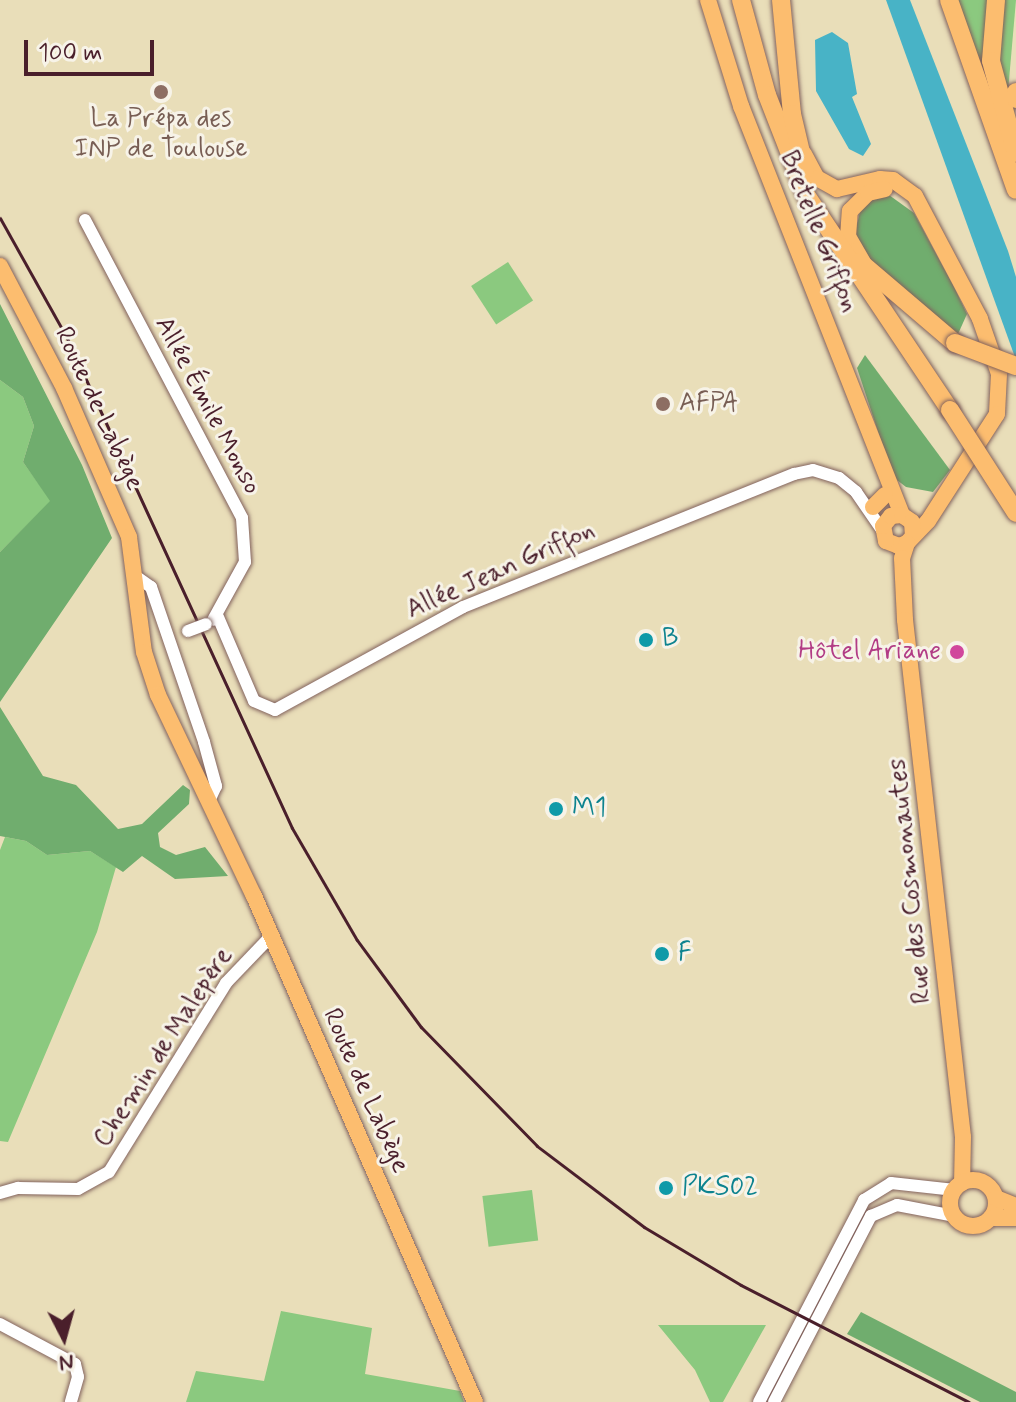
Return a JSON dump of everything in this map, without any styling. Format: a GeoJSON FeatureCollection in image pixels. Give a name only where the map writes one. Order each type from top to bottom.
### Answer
{"type":"FeatureCollection","features":[{"type":"Feature","properties":{"kind":"highway"},"geometry":{"type":"LineString","coordinates":[[741,0],[758,66],[796,171],[844,257],[950,410],[1016,513]]}},
{"type":"Feature","properties":{"kind":"highway"},"geometry":{"type":"LineString","coordinates":[[781,0],[801,147],[813,194],[836,233],[874,278],[955,343]]}},
{"type":"Feature","properties":{"kind":"highway"},"geometry":{"type":"LineString","coordinates":[[949,0],[1016,190]]}},
{"type":"Feature","properties":{"kind":"highway"},"geometry":{"type":"LineString","coordinates":[[996,0],[991,61],[1016,153]]}},
{"type":"Feature","properties":{"kind":"highway"},"geometry":{"type":"LineString","coordinates":[[1016,92],[1016,99]]}},
{"type":"Feature","properties":{"kind":"highway"},"geometry":{"type":"LineString","coordinates":[[844,257],[920,323],[955,343],[1016,366]]}},
{"type":"Feature","properties":{"kind":"main road","name":"Bretelle Griffon"},"geometry":{"type":"LineString","coordinates":[[708,0],[741,106],[860,402],[886,513]]}},
{"type":"Feature","properties":{"kind":"main road"},"geometry":{"type":"LineString","coordinates":[[801,147],[826,184],[846,190],[893,180],[915,196],[980,319],[1000,391],[991,427],[910,540]]}},
{"type":"Feature","properties":{"kind":"main road"},"geometry":{"type":"LineString","coordinates":[[874,278],[848,237],[850,211],[857,201],[882,189],[898,191],[929,219]]}},
{"type":"Feature","properties":{"kind":"main road","name":"Route de Labège"},"geometry":{"type":"LineString","coordinates":[[0,266],[102,472],[129,537],[138,578],[144,652],[183,751],[210,799],[475,1402]]}},
{"type":"Feature","properties":{"kind":"main road"},"geometry":{"type":"LineString","coordinates":[[886,513],[938,504]]}},
{"type":"Feature","properties":{"kind":"main road"},"geometry":{"type":"LineString","coordinates":[[886,513],[910,540]]}},
{"type":"Feature","properties":{"kind":"main road"},"geometry":{"type":"LineString","coordinates":[[886,513],[912,522],[910,540]]}},
{"type":"Feature","properties":{"kind":"main road","name":"Rue des Cosmonautes"},"geometry":{"type":"LineString","coordinates":[[886,513],[905,620]]}},
{"type":"Feature","properties":{"kind":"main road","name":"Rue des Cosmonautes"},"geometry":{"type":"LineString","coordinates":[[910,540],[902,558],[905,620],[963,1137],[958,1186]]}},
{"type":"Feature","properties":{"kind":"main road","name":"Rue des Cosmonautes"},"geometry":{"type":"LineString","coordinates":[[963,1137],[981,1182]]}},
{"type":"Feature","properties":{"kind":"main road"},"geometry":{"type":"LineString","coordinates":[[1016,1206],[996,1198],[981,1182],[958,1186],[950,1202],[954,1216],[973,1227],[991,1218],[1016,1218]]}},
{"type":"Feature","properties":{"kind":"main road"},"geometry":{"type":"LineString","coordinates":[[991,1218],[996,1198]]}},
{"type":"Feature","properties":{"kind":"street","name":"Allée Émile Monso"},"geometry":{"type":"LineString","coordinates":[[85,220],[242,518],[245,562],[212,620]]}},
{"type":"Feature","properties":{"kind":"street","name":"Allée Jean Griffon"},"geometry":{"type":"LineString","coordinates":[[212,620],[254,701],[275,710],[463,607],[794,474],[829,473],[886,513]]}},
{"type":"Feature","properties":{"kind":"street","name":"Route de Labège"},"geometry":{"type":"LineString","coordinates":[[138,578],[151,587],[170,638],[215,778],[210,799]]}},
{"type":"Feature","properties":{"kind":"street"},"geometry":{"type":"LineString","coordinates":[[170,638],[212,620]]}},
{"type":"Feature","properties":{"kind":"street"},"geometry":{"type":"LineString","coordinates":[[183,751],[199,732]]}},
{"type":"Feature","properties":{"kind":"street","name":"Chemin de Malepère"},"geometry":{"type":"LineString","coordinates":[[0,1193],[18,1188],[78,1189],[109,1172],[226,983],[271,936]]}},
{"type":"Feature","properties":{"kind":"street"},"geometry":{"type":"LineString","coordinates":[[759,1402],[864,1200],[886,1184],[958,1186]]}},
{"type":"Feature","properties":{"kind":"street"},"geometry":{"type":"LineString","coordinates":[[777,1401],[866,1223],[877,1211],[897,1205],[954,1216]]}},
{"type":"Feature","properties":{"kind":"street"},"geometry":{"type":"LineString","coordinates":[[0,1324],[75,1364],[78,1377],[71,1402]]}},
{"type":"Feature","properties":{"kind":"green space"},"geometry":{"type":"Polygon","coordinates":[[[956,0],[988,0],[984,82],[956,0]]]}},
{"type":"Feature","properties":{"kind":"green space"},"geometry":{"type":"Polygon","coordinates":[[[1000,0],[1016,0],[1007,103],[998,74],[1000,0]]]}},
{"type":"Feature","properties":{"kind":"green space"},"geometry":{"type":"Polygon","coordinates":[[[889,195],[914,213],[954,287],[967,314],[958,334],[871,261],[855,233],[862,203],[889,195]]]}},
{"type":"Feature","properties":{"kind":"green space"},"geometry":{"type":"Polygon","coordinates":[[[508,262],[533,301],[496,325],[471,286],[508,262]]]}},
{"type":"Feature","properties":{"kind":"green space"},"geometry":{"type":"Polygon","coordinates":[[[0,304],[82,465],[112,538],[0,702],[0,552],[50,501],[23,462],[34,426],[23,397],[0,380],[0,304]]]}},
{"type":"Feature","properties":{"kind":"green space"},"geometry":{"type":"Polygon","coordinates":[[[865,355],[950,470],[933,492],[906,487],[893,477],[857,368],[865,355]]]}},
{"type":"Feature","properties":{"kind":"green space"},"geometry":{"type":"Polygon","coordinates":[[[0,380],[23,397],[34,426],[23,462],[51,501],[0,552],[0,380]]]}},
{"type":"Feature","properties":{"kind":"green space"},"geometry":{"type":"Polygon","coordinates":[[[0,707],[43,776],[76,785],[118,829],[142,824],[183,785],[190,790],[189,804],[158,833],[160,847],[176,855],[205,847],[228,876],[175,879],[142,856],[123,872],[90,851],[47,855],[26,841],[0,836],[0,707]]]}},
{"type":"Feature","properties":{"kind":"green space"},"geometry":{"type":"Polygon","coordinates":[[[5,837],[26,841],[47,855],[90,851],[116,867],[97,932],[8,1142],[0,1141],[0,850],[5,837]]]}},
{"type":"Feature","properties":{"kind":"green space"},"geometry":{"type":"Polygon","coordinates":[[[532,1190],[538,1241],[489,1247],[482,1196],[532,1190]]]}},
{"type":"Feature","properties":{"kind":"green space"},"geometry":{"type":"Polygon","coordinates":[[[281,1311],[372,1328],[365,1374],[460,1391],[464,1402],[186,1402],[196,1371],[264,1381],[281,1311]]]}},
{"type":"Feature","properties":{"kind":"green space"},"geometry":{"type":"Polygon","coordinates":[[[861,1312],[1016,1392],[1016,1402],[980,1402],[847,1334],[861,1312]]]}},
{"type":"Feature","properties":{"kind":"green space"},"geometry":{"type":"Polygon","coordinates":[[[658,1325],[766,1325],[723,1402],[710,1402],[695,1370],[658,1325]]]}},
{"type":"Feature","properties":{"kind":"water"},"geometry":{"type":"Polygon","coordinates":[[[886,0],[910,0],[1008,251],[1016,277],[1016,360],[886,0]]]}},
{"type":"Feature","properties":{"kind":"water"},"geometry":{"type":"Polygon","coordinates":[[[832,32],[848,43],[857,94],[852,97],[871,144],[863,156],[849,149],[816,91],[815,40],[832,32]]]}},
{"type":"Feature","properties":{"kind":"railway"},"geometry":{"type":"LineString","coordinates":[[0,218],[66,336],[292,828],[357,940],[421,1027],[537,1146],[644,1227],[741,1285],[969,1402]]}},
{"type":"Feature","properties":{"kind":"place","name":"La Prépa des INP de Toulouse"},"geometry":{"type":"Point","coordinates":[161,92]}},
{"type":"Feature","properties":{"kind":"place","name":"AFPA"},"geometry":{"type":"Point","coordinates":[663,404]}},
{"type":"Feature","properties":{"kind":"place","name":"B"},"geometry":{"type":"Point","coordinates":[646,640]}},
{"type":"Feature","properties":{"kind":"place","name":"Hôtel Ariane"},"geometry":{"type":"Point","coordinates":[957,652]}},
{"type":"Feature","properties":{"kind":"place","name":"M1"},"geometry":{"type":"Point","coordinates":[556,809]}},
{"type":"Feature","properties":{"kind":"place","name":"F"},"geometry":{"type":"Point","coordinates":[662,954]}},
{"type":"Feature","properties":{"kind":"place","name":"PKS02"},"geometry":{"type":"Point","coordinates":[666,1188]}}]}
